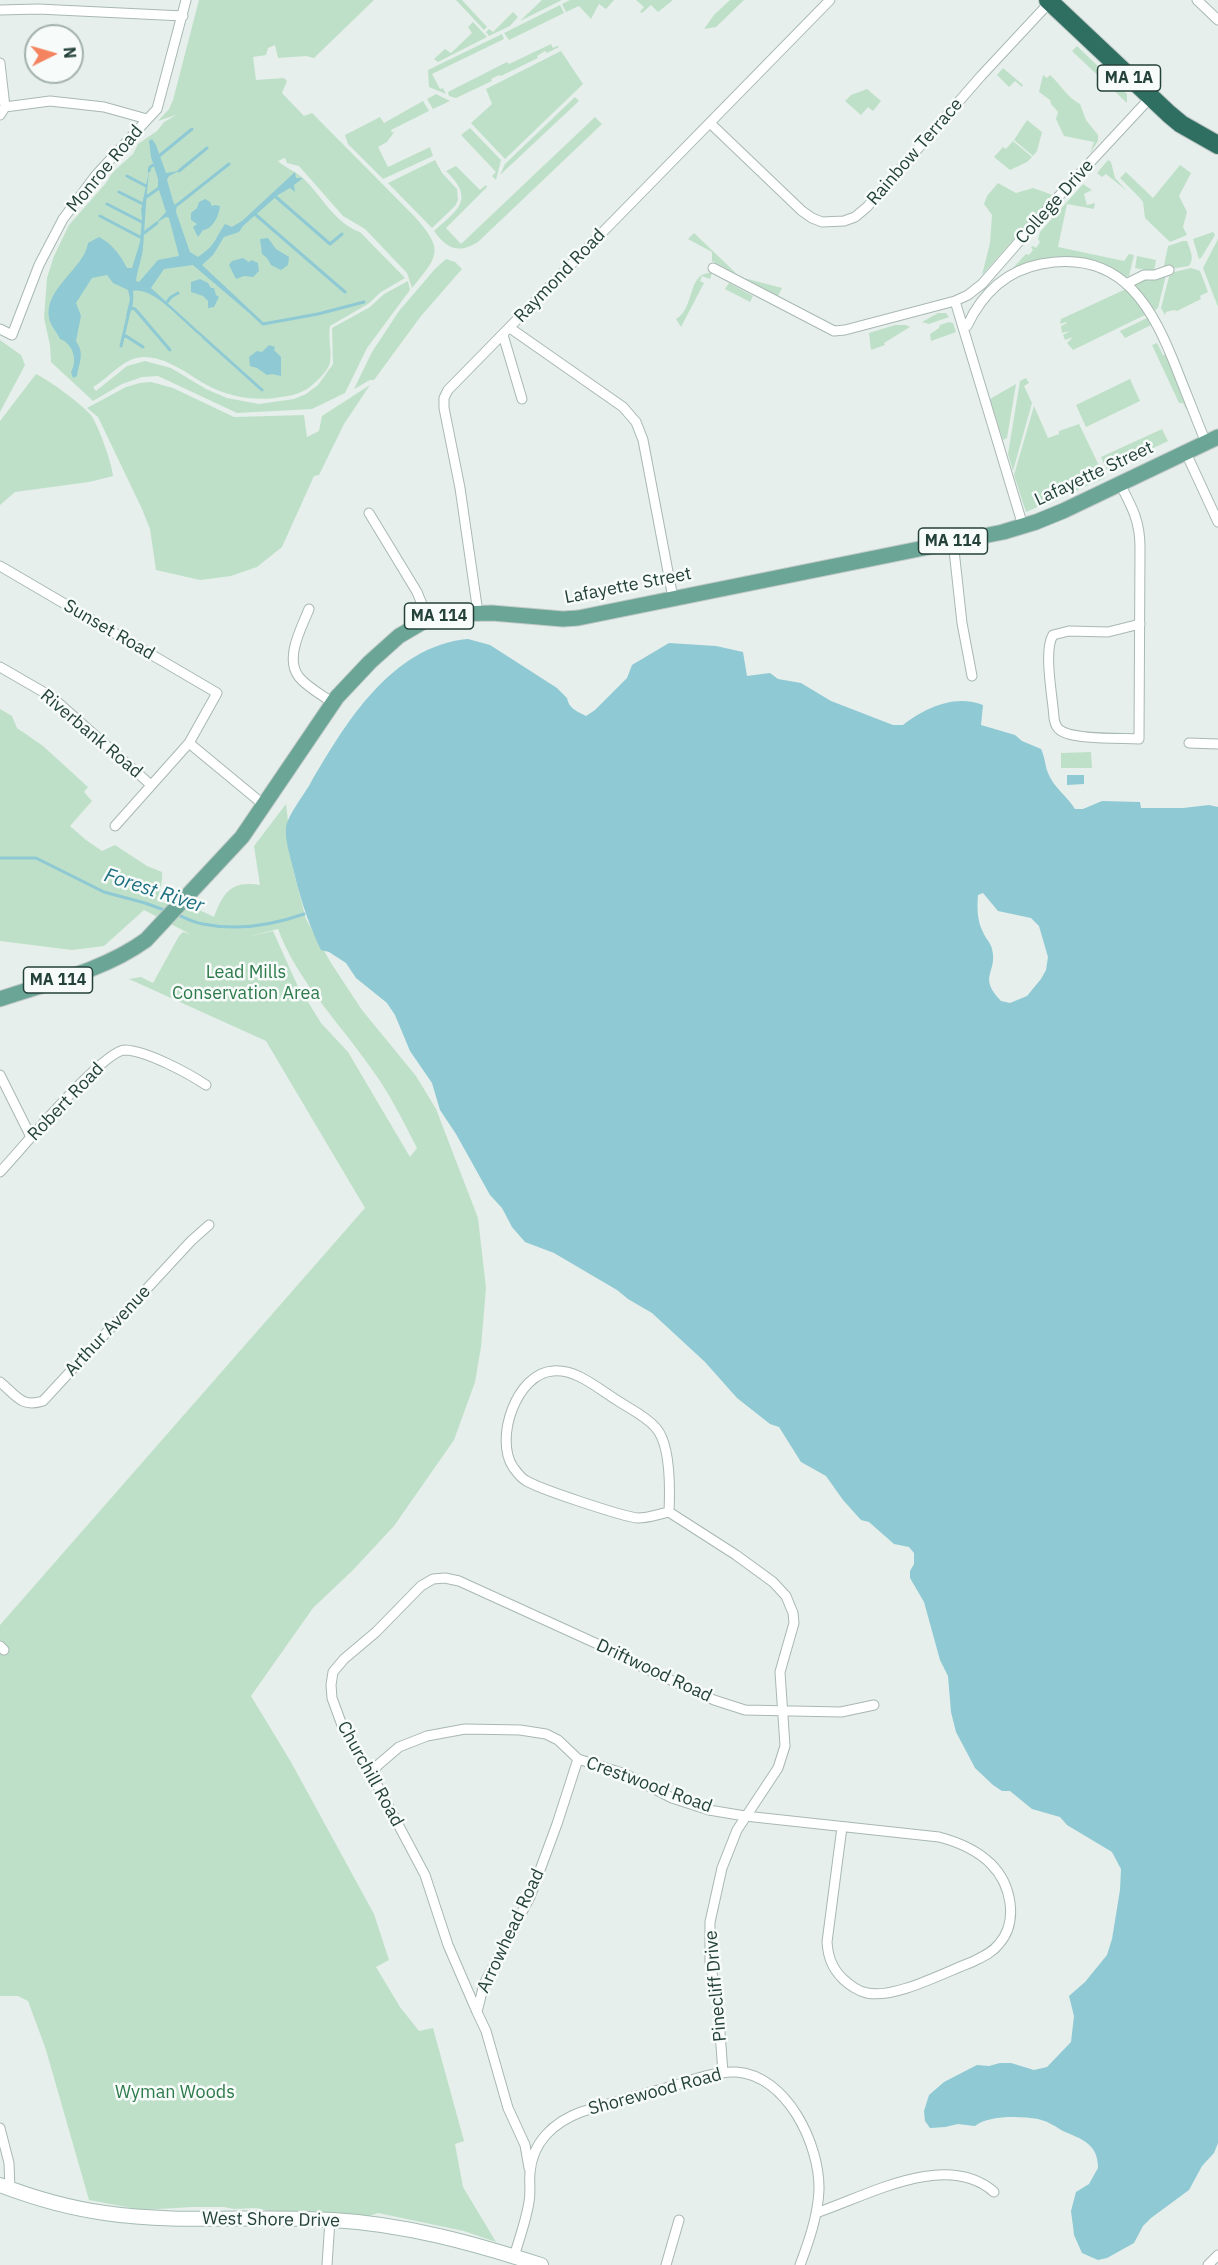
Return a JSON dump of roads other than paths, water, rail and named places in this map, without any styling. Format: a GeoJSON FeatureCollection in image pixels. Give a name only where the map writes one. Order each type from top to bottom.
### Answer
{"type":"FeatureCollection","features":[{"type":"Feature","properties":{"kind":"highway","name":"MA 1A"},"geometry":{"type":"LineString","coordinates":[[1049,1],[1150,98],[1181,124],[1218,145]]}},
{"type":"Feature","properties":{"kind":"main road","name":"Lafayette Street"},"geometry":{"type":"LineString","coordinates":[[0,999],[109,962],[128,952],[161,925],[242,837],[333,703],[352,680],[399,636],[428,619],[478,613],[563,619],[1023,526],[1063,511],[1212,440]]}},
{"type":"Feature","properties":{"kind":"main road","name":"West Shore Drive"},"geometry":{"type":"LineString","coordinates":[[5,2187],[80,2209],[126,2216],[330,2220],[376,2224],[430,2234],[541,2265]]}},
{"type":"Feature","properties":{"kind":"street","name":"Monroe Road"},"geometry":{"type":"LineString","coordinates":[[0,329],[12,335],[39,265],[63,219],[96,175],[157,109],[186,0]]}},
{"type":"Feature","properties":{"kind":"street","name":"Raymond Road"},"geometry":{"type":"LineString","coordinates":[[478,613],[460,488],[444,408],[444,398],[448,390],[830,0]]}},
{"type":"Feature","properties":{"kind":"street"},"geometry":{"type":"LineString","coordinates":[[1197,0],[1218,20]]}},
{"type":"Feature","properties":{"kind":"street","name":"Rainbow Terrace"},"geometry":{"type":"LineString","coordinates":[[710,123],[802,211],[822,222],[855,218],[865,210],[1049,1]]}},
{"type":"Feature","properties":{"kind":"street"},"geometry":{"type":"LineString","coordinates":[[0,10],[38,9],[183,16]]}},
{"type":"Feature","properties":{"kind":"street"},"geometry":{"type":"LineString","coordinates":[[0,63],[3,111],[50,101],[104,107],[147,118]]}},
{"type":"Feature","properties":{"kind":"street","name":"College Drive"},"geometry":{"type":"LineString","coordinates":[[713,268],[834,331],[955,301],[968,295],[982,284],[1124,124],[1150,98]]}},
{"type":"Feature","properties":{"kind":"street"},"geometry":{"type":"LineString","coordinates":[[967,326],[976,307],[993,288],[1011,275],[1039,264],[1069,262],[1094,266],[1110,272],[1140,297],[1161,330],[1212,440]]}},
{"type":"Feature","properties":{"kind":"street"},"geometry":{"type":"LineString","coordinates":[[1126,284],[1144,275],[1155,275],[1169,270]]}},
{"type":"Feature","properties":{"kind":"street"},"geometry":{"type":"LineString","coordinates":[[955,301],[1023,526]]}},
{"type":"Feature","properties":{"kind":"street"},"geometry":{"type":"LineString","coordinates":[[506,331],[522,399]]}},
{"type":"Feature","properties":{"kind":"street"},"geometry":{"type":"LineString","coordinates":[[506,331],[623,407],[636,422],[643,440],[673,598]]}},
{"type":"Feature","properties":{"kind":"street"},"geometry":{"type":"LineString","coordinates":[[1186,453],[1218,522]]}},
{"type":"Feature","properties":{"kind":"street"},"geometry":{"type":"LineString","coordinates":[[1120,484],[1139,525],[1140,624],[1139,739],[1087,737],[1060,730],[1054,718],[1049,647],[1053,635],[1069,631],[1108,632],[1140,624]]}},
{"type":"Feature","properties":{"kind":"street"},"geometry":{"type":"LineString","coordinates":[[369,513],[417,592],[428,619]]}},
{"type":"Feature","properties":{"kind":"street"},"geometry":{"type":"LineString","coordinates":[[953,541],[962,623],[972,676]]}},
{"type":"Feature","properties":{"kind":"street","name":"Sunset Road"},"geometry":{"type":"LineString","coordinates":[[0,566],[217,694],[189,743]]}},
{"type":"Feature","properties":{"kind":"street"},"geometry":{"type":"LineString","coordinates":[[309,609],[293,657],[294,669],[299,678],[333,703]]}},
{"type":"Feature","properties":{"kind":"street","name":"Riverbank Road"},"geometry":{"type":"LineString","coordinates":[[0,667],[52,697],[151,785]]}},
{"type":"Feature","properties":{"kind":"street"},"geometry":{"type":"LineString","coordinates":[[115,826],[189,743],[264,805]]}},
{"type":"Feature","properties":{"kind":"street"},"geometry":{"type":"LineString","coordinates":[[1189,743],[1218,744]]}},
{"type":"Feature","properties":{"kind":"street","name":"Robert Road"},"geometry":{"type":"LineString","coordinates":[[0,1172],[87,1077],[116,1052],[125,1050],[156,1059],[189,1074],[206,1085]]}},
{"type":"Feature","properties":{"kind":"street"},"geometry":{"type":"LineString","coordinates":[[0,1075],[31,1137]]}},
{"type":"Feature","properties":{"kind":"street","name":"Arthur Avenue"},"geometry":{"type":"LineString","coordinates":[[0,1382],[22,1401],[32,1404],[43,1401],[191,1241],[209,1225]]}},
{"type":"Feature","properties":{"kind":"street"},"geometry":{"type":"LineString","coordinates":[[566,1372],[589,1383],[645,1418],[656,1428],[665,1448],[669,1512],[638,1518],[525,1480],[511,1465],[505,1438],[513,1409],[525,1385],[543,1373],[566,1372]]}},
{"type":"Feature","properties":{"kind":"street","name":"Pinecliff Drive"},"geometry":{"type":"LineString","coordinates":[[669,1512],[773,1582],[786,1596],[794,1623],[780,1672],[784,1746],[778,1768],[736,1830],[722,1868],[709,1936],[718,2005],[723,2073]]}},
{"type":"Feature","properties":{"kind":"street","name":"Driftwood Road"},"geometry":{"type":"LineString","coordinates":[[445,1578],[475,1588],[714,1700],[745,1710],[841,1712],[874,1705]]}},
{"type":"Feature","properties":{"kind":"street","name":"Churchill Road"},"geometry":{"type":"LineString","coordinates":[[445,1578],[433,1579],[421,1586],[376,1632],[344,1659],[333,1672],[331,1685],[332,1698],[343,1728],[425,1875],[447,1945],[477,2012]]}},
{"type":"Feature","properties":{"kind":"street","name":"Crestwood Road"},"geometry":{"type":"LineString","coordinates":[[371,1775],[387,1756],[411,1741],[465,1729],[520,1730],[546,1734],[558,1740],[579,1759],[625,1774],[655,1790],[709,1810],[939,1837],[968,1847],[982,1856],[1000,1875],[1009,1896],[1011,1915],[1000,1943],[972,1962],[892,1992],[868,1994],[848,1984],[828,1956],[827,1942],[842,1827]]}},
{"type":"Feature","properties":{"kind":"street","name":"Arrowhead Road"},"geometry":{"type":"LineString","coordinates":[[530,2172],[525,2145],[505,2099],[486,2031],[477,2012],[484,1984],[530,1897],[579,1759]]}},
{"type":"Feature","properties":{"kind":"street","name":"Shorewood Road"},"geometry":{"type":"LineString","coordinates":[[514,2256],[530,2200],[530,2172],[538,2145],[544,2135],[565,2118],[607,2104],[723,2073],[745,2073],[763,2080],[781,2095],[797,2115],[810,2142],[818,2173],[819,2189],[816,2213],[800,2265]]}},
{"type":"Feature","properties":{"kind":"street"},"geometry":{"type":"LineString","coordinates":[[0,2128],[9,2163],[5,2187]]}},
{"type":"Feature","properties":{"kind":"street"},"geometry":{"type":"LineString","coordinates":[[816,2213],[895,2184],[930,2175],[946,2174],[974,2179],[994,2192]]}},
{"type":"Feature","properties":{"kind":"street"},"geometry":{"type":"LineString","coordinates":[[327,2265],[330,2220]]}},
{"type":"Feature","properties":{"kind":"street"},"geometry":{"type":"LineString","coordinates":[[666,2265],[678,2220]]}},
{"type":"Feature","properties":{"kind":"street"},"geometry":{"type":"LineString","coordinates":[[1208,2265],[1218,2255]]}},
{"type":"Feature","properties":{"kind":"water"},"geometry":{"type":"Polygon","coordinates":[[[152,139],[166,173],[179,171],[169,176],[167,180],[174,204],[177,205],[176,212],[190,252],[198,257],[212,246],[225,224],[232,227],[242,221],[295,172],[296,178],[303,178],[294,185],[295,192],[290,188],[278,195],[239,232],[224,237],[213,255],[202,265],[248,308],[248,312],[193,265],[164,269],[151,288],[205,337],[202,337],[169,307],[150,294],[141,291],[133,291],[131,310],[129,316],[126,316],[130,299],[128,290],[113,283],[107,275],[92,278],[76,303],[81,316],[76,341],[81,354],[77,376],[73,378],[71,372],[74,358],[71,348],[60,339],[49,318],[52,297],[80,261],[88,243],[99,237],[115,250],[127,268],[132,268],[140,242],[141,210],[149,171],[143,248],[136,281],[139,282],[158,260],[179,256],[169,218],[166,217],[156,223],[166,212],[151,157],[149,141],[152,139]]]}},
{"type":"Feature","properties":{"kind":"water"},"geometry":{"type":"Polygon","coordinates":[[[205,199],[212,206],[220,206],[213,225],[203,230],[198,237],[193,227],[197,224],[191,220],[191,213],[197,208],[199,202],[205,199]]]}},
{"type":"Feature","properties":{"kind":"water"},"geometry":{"type":"Polygon","coordinates":[[[268,238],[276,249],[289,257],[288,265],[281,270],[271,265],[262,254],[260,239],[268,238]]]}},
{"type":"Feature","properties":{"kind":"water"},"geometry":{"type":"Polygon","coordinates":[[[243,258],[249,262],[252,260],[258,263],[259,271],[253,277],[244,276],[236,279],[229,265],[232,261],[243,258]]]}},
{"type":"Feature","properties":{"kind":"water"},"geometry":{"type":"Polygon","coordinates":[[[200,279],[214,288],[219,297],[214,307],[208,308],[208,301],[203,296],[191,292],[191,282],[200,279]]]}},
{"type":"Feature","properties":{"kind":"water"},"geometry":{"type":"Polygon","coordinates":[[[269,345],[275,347],[274,350],[281,357],[281,376],[267,375],[250,366],[249,357],[257,351],[262,352],[269,345]]]}},
{"type":"Feature","properties":{"kind":"water"},"geometry":{"type":"Polygon","coordinates":[[[468,639],[490,645],[557,688],[572,707],[586,716],[627,678],[632,665],[669,643],[716,646],[743,652],[747,676],[770,673],[778,679],[801,683],[831,701],[893,725],[903,725],[941,704],[962,701],[983,705],[981,725],[1015,735],[1022,741],[1041,749],[1051,778],[1075,809],[1083,809],[1102,801],[1140,802],[1141,808],[1183,808],[1209,805],[1218,807],[1218,2143],[1214,2153],[1202,2166],[1189,2190],[1151,2218],[1143,2226],[1134,2243],[1107,2258],[1098,2260],[1082,2253],[1074,2235],[1071,2211],[1076,2192],[1089,2184],[1098,2168],[1092,2147],[1048,2122],[1038,2119],[1005,2117],[981,2122],[975,2126],[958,2124],[930,2128],[925,2121],[924,2111],[929,2095],[944,2082],[977,2065],[1011,2063],[1034,2070],[1047,2067],[1071,2042],[1074,2016],[1069,1996],[1085,1982],[1107,1955],[1112,1939],[1121,1869],[1112,1852],[1067,1825],[1060,1817],[1032,1809],[1010,1791],[1002,1791],[975,1768],[956,1732],[951,1712],[948,1676],[940,1660],[924,1602],[910,1578],[914,1553],[909,1547],[894,1544],[869,1522],[861,1520],[826,1476],[801,1462],[779,1427],[770,1424],[737,1398],[705,1362],[652,1313],[554,1253],[525,1242],[512,1227],[502,1208],[490,1195],[440,1110],[432,1083],[410,1051],[395,1015],[387,1003],[356,978],[346,963],[329,952],[321,950],[312,929],[301,897],[286,837],[289,818],[339,737],[373,692],[393,672],[416,656],[441,645],[468,639]],[[983,893],[978,895],[980,923],[993,957],[990,986],[1001,1001],[1010,1003],[1027,996],[1046,970],[1048,957],[1039,926],[1031,918],[998,911],[983,893]]]}},
{"type":"Feature","properties":{"kind":"water"},"geometry":{"type":"Polygon","coordinates":[[[1067,775],[1084,775],[1084,784],[1067,785],[1067,775]]]}},
{"type":"Feature","properties":{"kind":"waterway"},"geometry":{"type":"LineString","coordinates":[[159,156],[192,129]]}},
{"type":"Feature","properties":{"kind":"waterway"},"geometry":{"type":"LineString","coordinates":[[179,171],[207,148]]}},
{"type":"Feature","properties":{"kind":"waterway"},"geometry":{"type":"LineString","coordinates":[[149,171],[150,167],[155,164]]}},
{"type":"Feature","properties":{"kind":"waterway"},"geometry":{"type":"LineString","coordinates":[[177,205],[229,164]]}},
{"type":"Feature","properties":{"kind":"waterway"},"geometry":{"type":"LineString","coordinates":[[127,176],[146,186]]}},
{"type":"Feature","properties":{"kind":"waterway"},"geometry":{"type":"LineString","coordinates":[[145,198],[159,188]]}},
{"type":"Feature","properties":{"kind":"waterway"},"geometry":{"type":"LineString","coordinates":[[119,192],[143,204]]}},
{"type":"Feature","properties":{"kind":"waterway"},"geometry":{"type":"LineString","coordinates":[[276,197],[330,244],[342,234]]}},
{"type":"Feature","properties":{"kind":"waterway"},"geometry":{"type":"LineString","coordinates":[[107,204],[142,222]]}},
{"type":"Feature","properties":{"kind":"waterway"},"geometry":{"type":"LineString","coordinates":[[256,215],[345,292]]}},
{"type":"Feature","properties":{"kind":"waterway"},"geometry":{"type":"LineString","coordinates":[[100,216],[140,237]]}},
{"type":"Feature","properties":{"kind":"waterway"},"geometry":{"type":"LineString","coordinates":[[144,233],[157,223]]}},
{"type":"Feature","properties":{"kind":"waterway"},"geometry":{"type":"LineString","coordinates":[[167,302],[178,293]]}},
{"type":"Feature","properties":{"kind":"waterway"},"geometry":{"type":"LineString","coordinates":[[248,310],[263,324],[318,314],[364,302]]}},
{"type":"Feature","properties":{"kind":"waterway"},"geometry":{"type":"LineString","coordinates":[[131,308],[135,309],[170,350]]}},
{"type":"Feature","properties":{"kind":"waterway"},"geometry":{"type":"LineString","coordinates":[[121,346],[128,316]]}},
{"type":"Feature","properties":{"kind":"waterway"},"geometry":{"type":"LineString","coordinates":[[123,337],[126,336],[143,347]]}},
{"type":"Feature","properties":{"kind":"waterway"},"geometry":{"type":"LineString","coordinates":[[203,337],[262,390]]}},
{"type":"Feature","properties":{"kind":"waterway","name":"Forest River"},"geometry":{"type":"LineString","coordinates":[[0,858],[36,858],[104,892],[167,911]]}},
{"type":"Feature","properties":{"kind":"waterway","name":"Forest River"},"geometry":{"type":"LineString","coordinates":[[176,914],[200,923],[229,927],[267,924],[304,914]]}},
{"type":"Feature","properties":{"kind":"park label","name":"Lead Mills Conservation Area"},"geometry":{"type":"Point","coordinates":[246,983]}},
{"type":"Feature","properties":{"kind":"park label","name":"Wyman Woods"},"geometry":{"type":"Point","coordinates":[175,2093]}}]}
